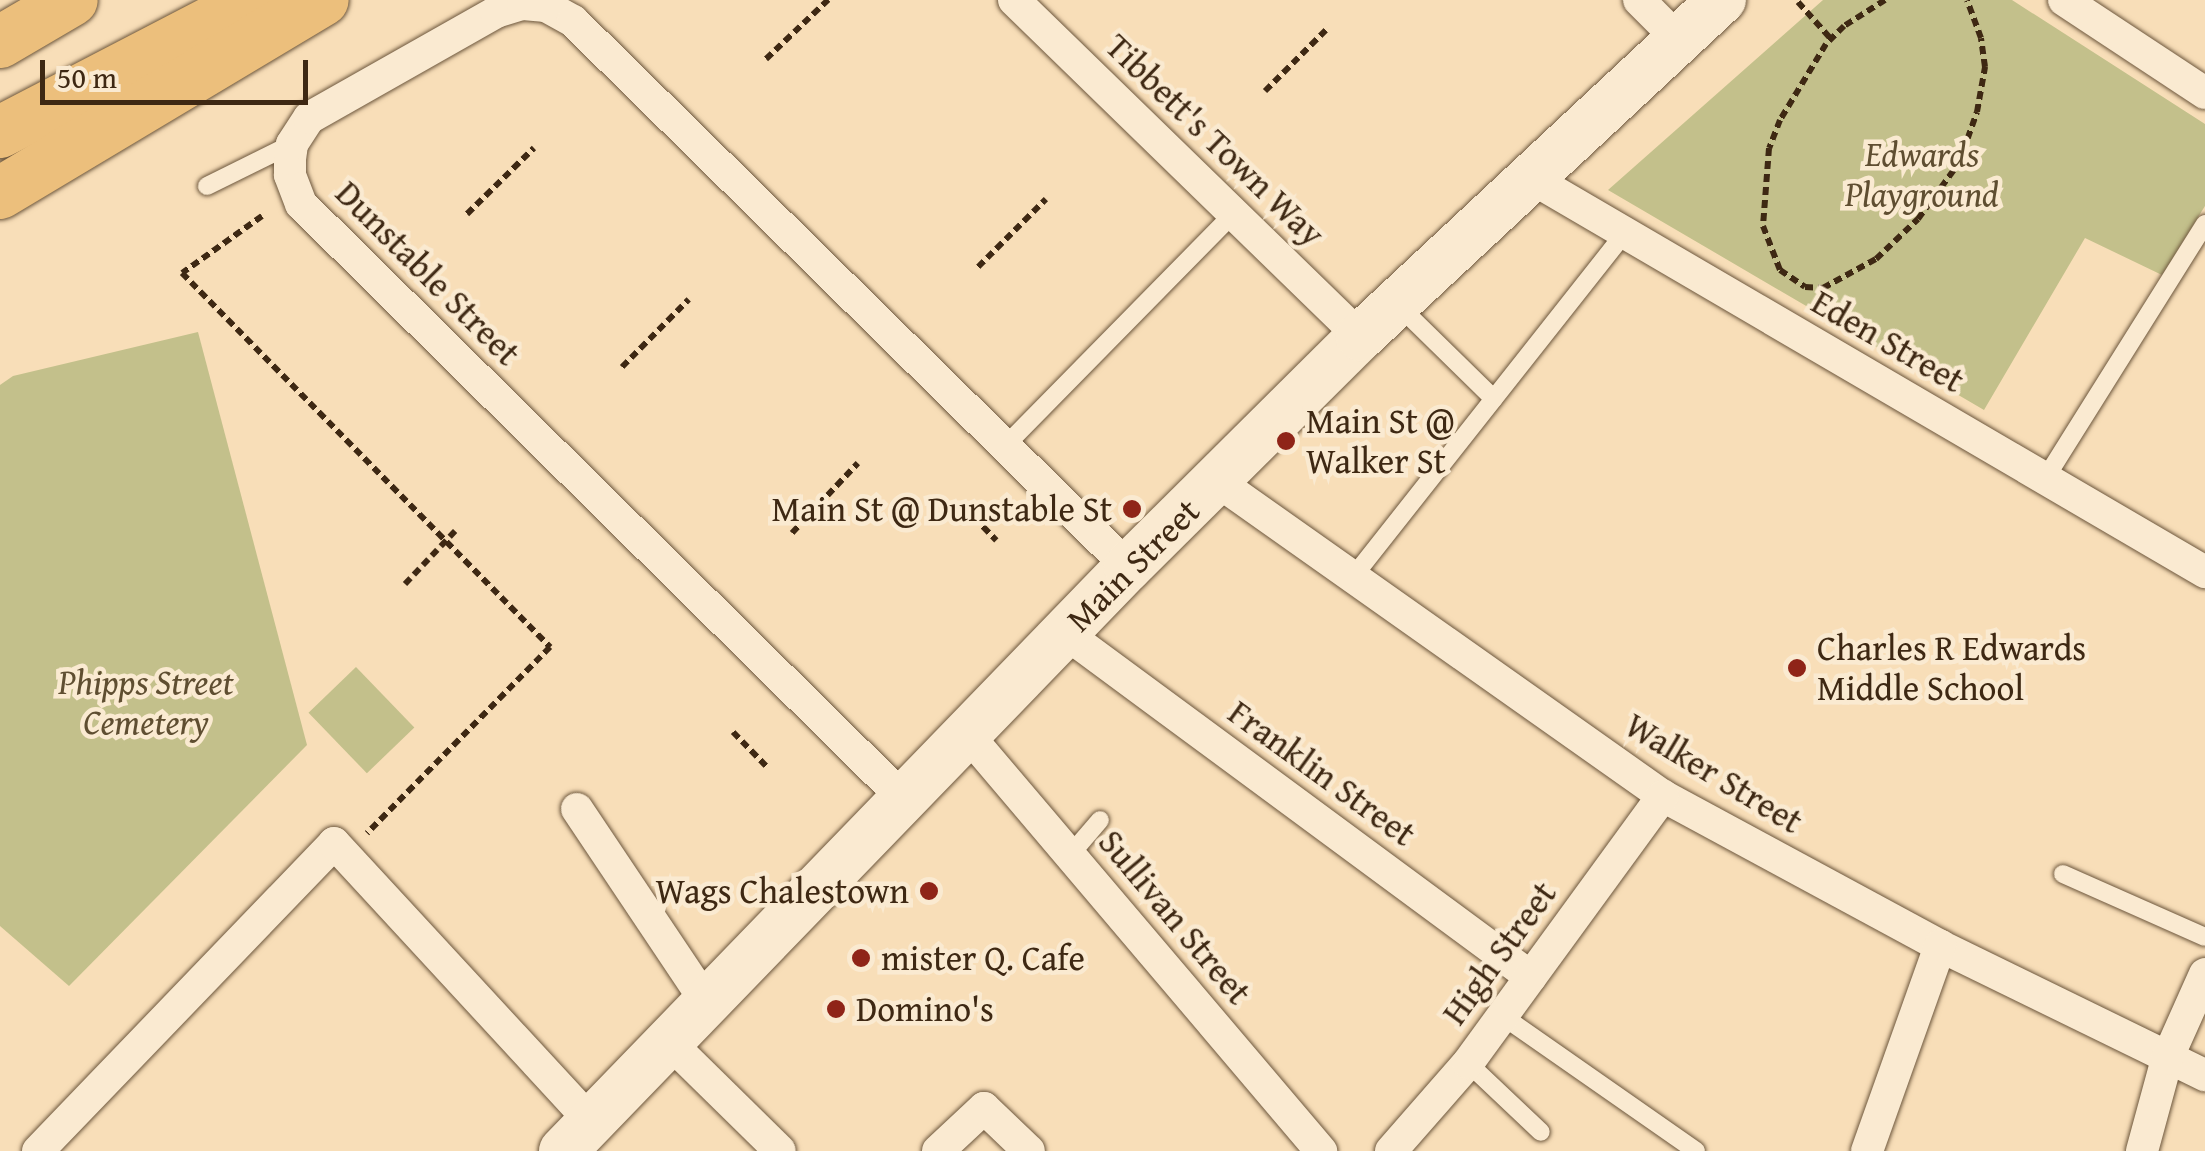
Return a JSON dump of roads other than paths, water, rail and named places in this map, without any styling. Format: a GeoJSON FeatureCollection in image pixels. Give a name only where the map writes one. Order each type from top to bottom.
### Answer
{"type":"FeatureCollection","features":[{"type":"Feature","properties":{"kind":"main road"},"geometry":{"type":"LineString","coordinates":[[0,42],[72,0]]}},
{"type":"Feature","properties":{"kind":"main road"},"geometry":{"type":"LineString","coordinates":[[0,132],[255,0]]}},
{"type":"Feature","properties":{"kind":"main road"},"geometry":{"type":"LineString","coordinates":[[0,193],[323,0]]}},
{"type":"Feature","properties":{"kind":"main road","name":"Main Street"},"geometry":{"type":"LineString","coordinates":[[576,1135],[1128,567],[1360,338],[1722,0]]}},
{"type":"Feature","properties":{"kind":"street","name":"Tibbett's Town Way"},"geometry":{"type":"LineString","coordinates":[[1014,0],[1360,338]]}},
{"type":"Feature","properties":{"kind":"street"},"geometry":{"type":"LineString","coordinates":[[1639,0],[1678,39]]}},
{"type":"Feature","properties":{"kind":"street"},"geometry":{"type":"LineString","coordinates":[[2064,0],[2203,86]]}},
{"type":"Feature","properties":{"kind":"street"},"geometry":{"type":"LineString","coordinates":[[292,144],[309,118],[496,12],[523,4],[546,6],[573,22],[1128,567]]}},
{"type":"Feature","properties":{"kind":"street","name":"Dunstable Street"},"geometry":{"type":"LineString","coordinates":[[292,144],[290,175],[301,204],[904,799]]}},
{"type":"Feature","properties":{"kind":"street","name":"Eden Street"},"geometry":{"type":"LineString","coordinates":[[1531,178],[2205,572]]}},
{"type":"Feature","properties":{"kind":"street","name":"Walker Street"},"geometry":{"type":"LineString","coordinates":[[1217,481],[1662,796],[1940,946],[2167,1060],[2205,1075]]}},
{"type":"Feature","properties":{"kind":"street","name":"Franklin Street"},"geometry":{"type":"LineString","coordinates":[[1065,633],[1180,730],[1531,977]]}},
{"type":"Feature","properties":{"kind":"street","name":"Sullivan Street"},"geometry":{"type":"LineString","coordinates":[[968,735],[1320,1151]]}},
{"type":"Feature","properties":{"kind":"street","name":"High Street"},"geometry":{"type":"LineString","coordinates":[[1391,1151],[1504,1017],[1662,796]]}},
{"type":"Feature","properties":{"kind":"street"},"geometry":{"type":"LineString","coordinates":[[577,809],[705,1000]]}},
{"type":"Feature","properties":{"kind":"street"},"geometry":{"type":"LineString","coordinates":[[38,1151],[347,841],[576,1135]]}},
{"type":"Feature","properties":{"kind":"street"},"geometry":{"type":"LineString","coordinates":[[1868,1151],[1940,946]]}},
{"type":"Feature","properties":{"kind":"street"},"geometry":{"type":"LineString","coordinates":[[2142,1151],[2167,1060],[2205,974]]}},
{"type":"Feature","properties":{"kind":"street"},"geometry":{"type":"LineString","coordinates":[[667,1040],[780,1151]]}},
{"type":"Feature","properties":{"kind":"street"},"geometry":{"type":"LineString","coordinates":[[938,1151],[984,1108],[1029,1151]]}},
{"type":"Feature","properties":{"kind":"lane"},"geometry":{"type":"LineString","coordinates":[[207,186],[292,144]]}},
{"type":"Feature","properties":{"kind":"lane"},"geometry":{"type":"LineString","coordinates":[[1005,446],[1233,214]]}},
{"type":"Feature","properties":{"kind":"lane"},"geometry":{"type":"LineString","coordinates":[[2045,479],[2205,224]]}},
{"type":"Feature","properties":{"kind":"lane"},"geometry":{"type":"LineString","coordinates":[[1353,578],[1625,233]]}},
{"type":"Feature","properties":{"kind":"lane"},"geometry":{"type":"LineString","coordinates":[[1396,304],[1494,399]]}},
{"type":"Feature","properties":{"kind":"lane"},"geometry":{"type":"LineString","coordinates":[[1070,855],[1100,820]]}},
{"type":"Feature","properties":{"kind":"lane"},"geometry":{"type":"LineString","coordinates":[[2064,874],[2205,936]]}},
{"type":"Feature","properties":{"kind":"lane"},"geometry":{"type":"LineString","coordinates":[[1504,1017],[1696,1151]]}},
{"type":"Feature","properties":{"kind":"lane"},"geometry":{"type":"LineString","coordinates":[[1468,1064],[1541,1132]]}},
{"type":"Feature","properties":{"kind":"place","name":"Main St @ Walker St"},"geometry":{"type":"Point","coordinates":[1286,441]}},
{"type":"Feature","properties":{"kind":"place","name":"Main St @ Dunstable St"},"geometry":{"type":"Point","coordinates":[1132,509]}},
{"type":"Feature","properties":{"kind":"place","name":"Charles R Edwards Middle School"},"geometry":{"type":"Point","coordinates":[1797,668]}},
{"type":"Feature","properties":{"kind":"place","name":"Wags Chalestown"},"geometry":{"type":"Point","coordinates":[929,891]}},
{"type":"Feature","properties":{"kind":"place","name":"mister Q. Cafe"},"geometry":{"type":"Point","coordinates":[861,958]}},
{"type":"Feature","properties":{"kind":"place","name":"Domino's"},"geometry":{"type":"Point","coordinates":[836,1009]}},
{"type":"Feature","properties":{"kind":"park label","name":"Edwards Playground"},"geometry":{"type":"Point","coordinates":[1922,174]}},
{"type":"Feature","properties":{"kind":"park label","name":"Phipps Street Cemetery"},"geometry":{"type":"Point","coordinates":[146,702]}}]}
